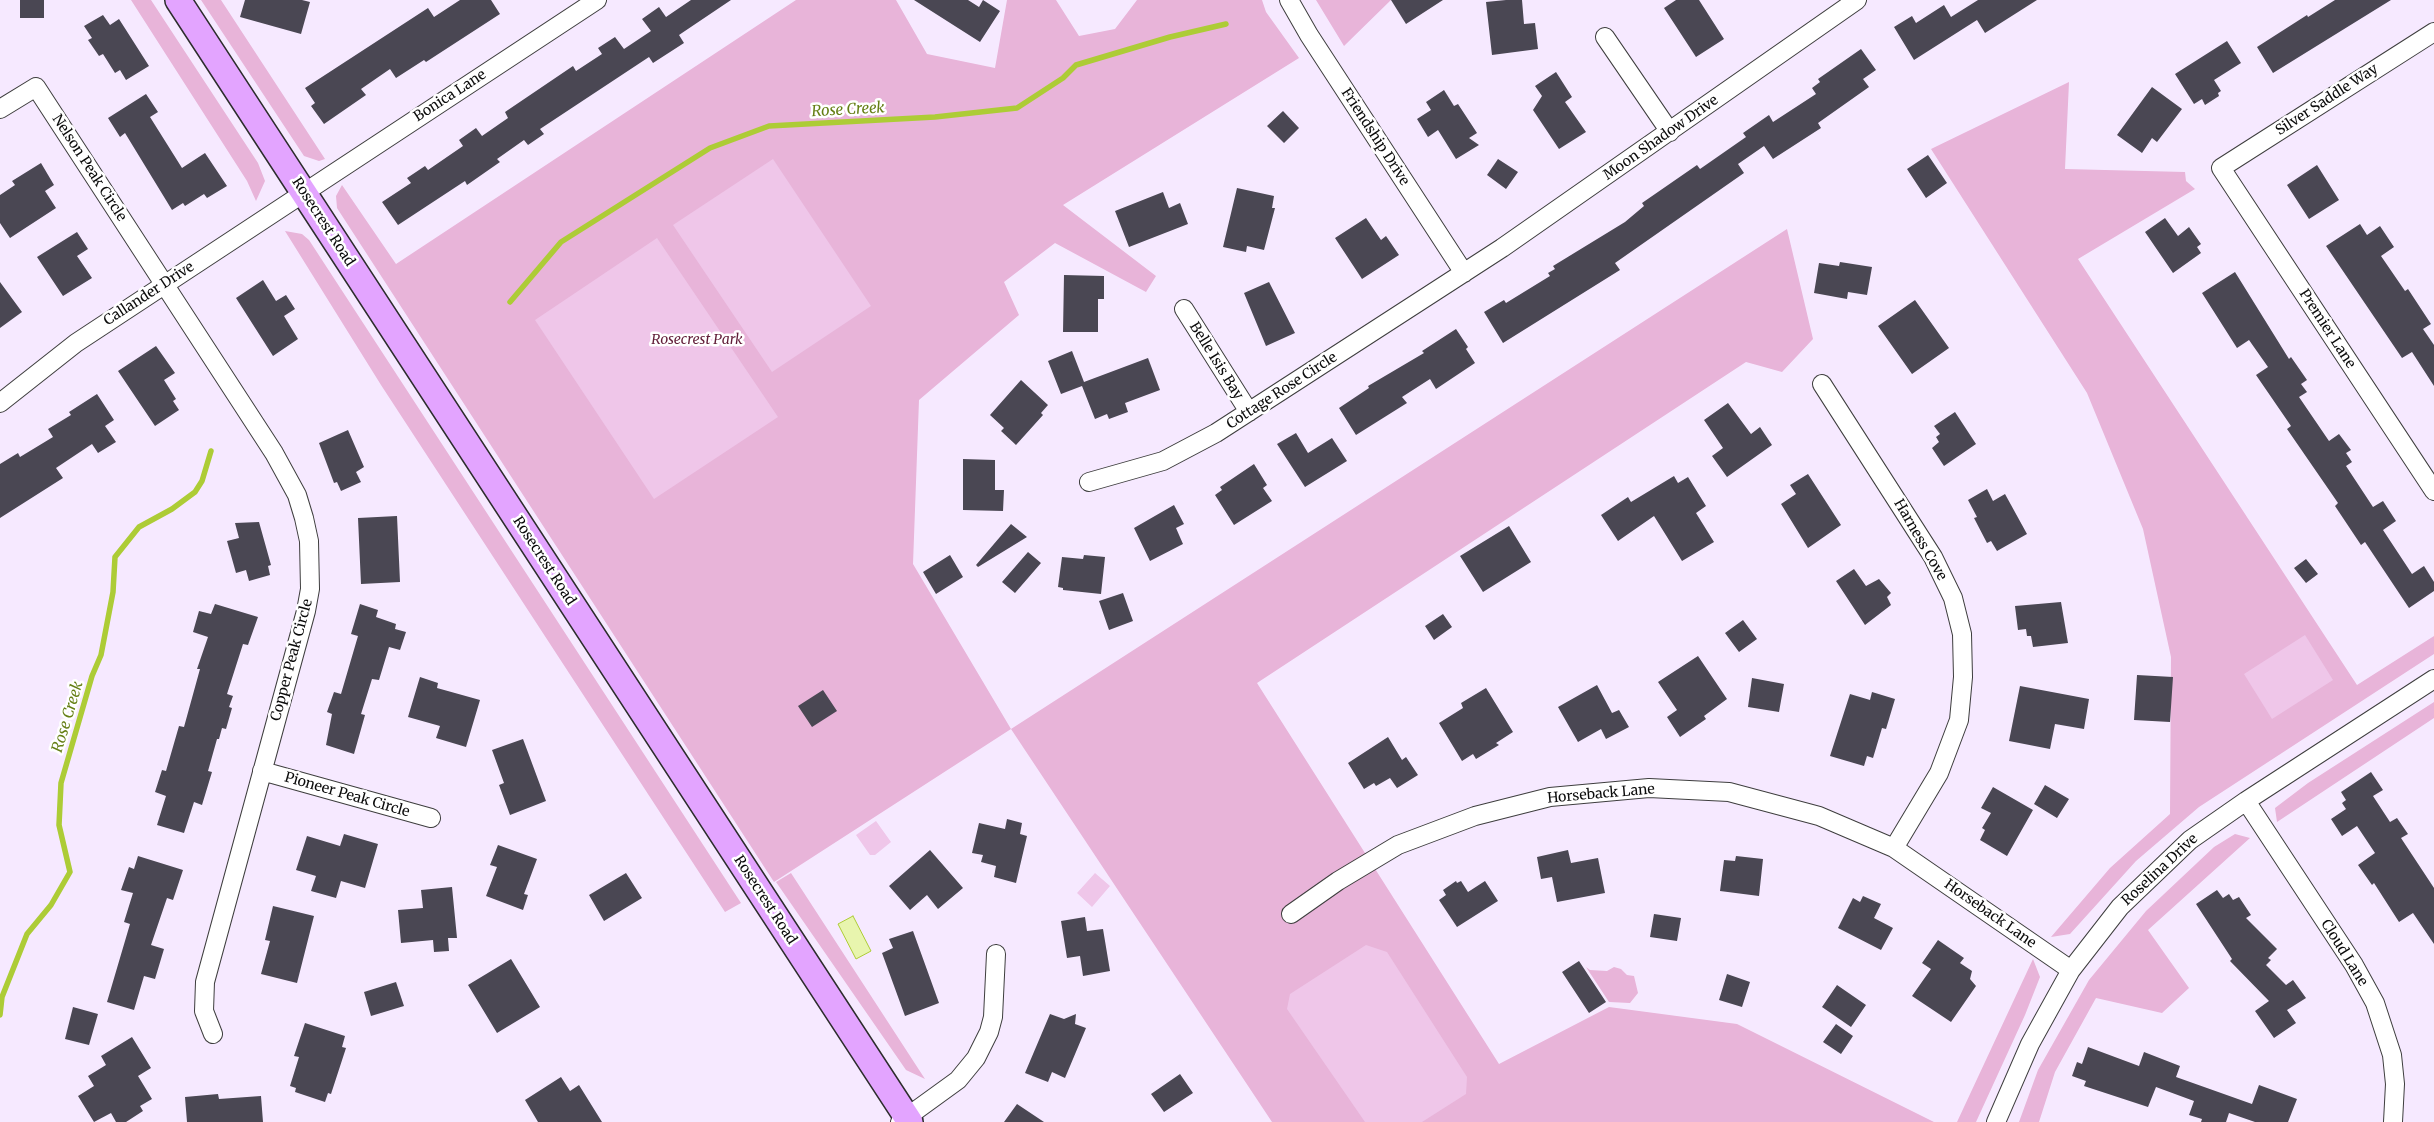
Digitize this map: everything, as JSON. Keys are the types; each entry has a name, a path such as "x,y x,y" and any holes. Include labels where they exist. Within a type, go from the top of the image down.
{"main road":[{"name":"Rosecrest Road","path":"178,0 906,1120"}],"street":[{"name":"Bonica Lane","path":"304,192 597,0"},
{"name":"Friendship Drive","path":"1289,0 1309,35 1464,274"},
{"name":"Moon Shadow Drive","path":"1464,274 1857,0"},
{"name":"Silver Saddle Way","path":"2221,168 2434,32"},
{"path":"1605,37 1670,132"},
{"name":"Nelson Peak Circle","path":"0,109 36,87 164,284"},
{"name":"Premier Lane","path":"2221,168 2434,490"},
{"name":"Callander Drive","path":"0,403 63,352 304,192"},
{"name":"Cottage Rose Circle","path":"1089,482 1146,467 1175,456 1249,412 1464,274"},
{"name":"Copper Peak Circle","path":"164,284 287,474 297,495 306,526 311,565 310,589 204,982 204,1011 213,1034"},
{"name":"Belle Isis Bay","path":"1184,309 1249,412"},
{"name":"Harness Cove","path":"1822,384 1933,557 1953,598 1962,634 1963,677 1959,720 1939,773 1894,848"},
{"name":"Roselina Drive","path":"2001,1121 2030,1044 2071,970 2120,908 2190,840 2246,801 2434,679"},
{"name":"Pioneer Peak Circle","path":"262,771 431,818"},
{"name":"Horseback Lane","path":"1291,914 1338,881 1398,845 1474,816 1550,798 1649,788 1729,792 1819,816 1894,848 2071,970"},
{"name":"Cloud Lane","path":"2246,801 2354,965 2375,1003 2392,1055 2396,1084 2394,1122"},
{"path":"906,1120 958,1080 983,1046 990,1032 996,1003 996,954"}],"green space":[{"path":"131,0 151,0 258,163 265,181 256,201 247,181"},
{"path":"201,0 221,0 325,159 319,161 304,156"},
{"name":"Rosecrest Park","path":"796,0 896,0 927,54 995,68 1007,0 1056,0 1079,36 1115,29 1137,0 1262,0 1266,12 1299,58 1063,205 1156,276 1146,292 1055,243 1004,282 1019,315 919,400 913,564 1011,729 774,882 337,208 336,196 342,185 396,264"},
{"path":"1316,0 1391,0 1344,46"},
{"path":"2069,82 2065,169 2185,172 2186,181 2195,189 2078,259 2357,685 2434,636 2434,654 2199,807 2136,861 2070,934 2051,937 2110,868 2170,814 2171,657 2143,529 2087,393 1931,149"},
{"path":"773,159 871,306 772,372 673,225"},
{"path":"1787,229 1813,339 1782,372 1746,362 1257,683 1499,1064 1609,1007 1737,1024 1934,1122 1272,1122 1011,729"},
{"path":"285,231 302,234 309,240 741,903 725,912 381,385"},
{"path":"657,238 778,417 654,499 535,320"},
{"path":"2305,635 2333,680 2272,719 2244,674"},
{"path":"2434,702 2434,718 2277,822 2275,808 2308,783"},
{"path":"876,821 891,842 875,855 870,855 856,835"},
{"path":"2235,834 2250,838 2148,930 2189,988 2162,1013 2096,998 2055,1072 2039,1122 2019,1122 2038,1070 2089,980 2146,911 2214,847"},
{"path":"791,873 925,1079 906,1070 776,882"},
{"path":"1095,873 1110,886 1092,907 1077,893"},
{"path":"1366,945 1387,952 1467,1077 1466,1094 1422,1122 1365,1122 1287,1009 1290,994"},
{"path":"2033,959 2040,977 2025,1015 1976,1122 1957,1122"},
{"path":"1586,967 1590,970 1607,971 1614,967 1621,969 1627,975 1634,976 1638,993 1630,1003 1609,1002"}],"shaded area":[{"path":"853,916 871,951 856,959 838,924"}],"building":[{"path":"20,0 44,0 44,18 20,18"},
{"path":"245,0 302,0 310,2 301,34 240,17"},
{"path":"460,0 491,0 500,14 426,62 424,60 396,78 390,69 361,89 366,95 324,124 311,106 315,103 305,88 428,8 434,17"},
{"path":"691,0 731,0 679,35 684,43 653,63 649,57 540,129 544,134 528,145 524,140 497,159 500,162 467,185 465,181 398,225 382,202 411,183 407,178 425,166 428,170 463,146 459,140 476,128 482,136 508,118 505,112 573,66 576,71 602,54 598,48 615,37 624,49 651,31 642,19 659,7 666,17"},
{"path":"914,0 968,0 979,7 983,0 1000,11 980,42"},
{"path":"1391,0 1443,0 1406,24"},
{"path":"1522,0 1524,24 1535,23 1538,49 1492,55 1486,2"},
{"path":"1676,0 1699,0 1724,39 1696,57 1664,8"},
{"path":"1978,0 2037,0 1985,33 1977,20 1914,60 1894,27 1912,16 1916,23 1944,5 1951,17"},
{"path":"2335,0 2391,0 2273,73 2257,47 2307,15 2308,17"},
{"path":"103,15 110,25 119,19 149,66 126,80 120,70 115,73 103,54 99,56 88,40 92,38 84,26"},
{"path":"2227,41 2241,63 2214,80 2221,91 2218,93 2219,96 2205,105 2202,99 2194,104 2175,74"},
{"path":"1861,49 1876,70 1863,79 1869,87 1818,123 1821,128 1773,159 1764,146 1738,164 1744,173 1615,263 1620,270 1503,343 1484,312 1504,300 1506,303 1550,276 1548,273 1555,269 1553,266 1625,222 1644,206 1642,203 1697,165 1700,169 1746,137 1743,133 1769,115 1773,122 1816,94 1812,88 1820,82 1818,79"},
{"path":"1556,72 1572,97 1565,102 1586,132 1559,149 1533,110 1542,96 1535,86"},
{"path":"2152,87 2182,109 2157,142 2152,138 2142,153 2117,135"},
{"path":"1444,90 1454,106 1458,104 1477,133 1469,138 1479,145 1456,159 1438,130 1428,137 1417,119 1431,110 1426,102"},
{"path":"146,94 158,112 150,117 182,168 205,153 227,186 207,198 204,194 185,206 183,203 172,210 125,133 120,137 108,118"},
{"path":"1283,111 1299,128 1284,143 1267,126"},
{"path":"1928,155 1947,183 1926,198 1907,169"},
{"path":"1498,159 1518,172 1506,189 1487,175"},
{"path":"41,163 54,185 45,191 56,208 10,238 0,223 0,195 15,185 12,181"},
{"path":"2317,165 2339,200 2309,219 2287,185"},
{"path":"1237,188 1274,196 1272,208 1275,208 1264,250 1247,246 1246,252 1223,247"},
{"path":"1163,192 1169,208 1180,203 1188,224 1129,247 1115,211"},
{"path":"1366,218 1381,240 1386,236 1399,255 1362,279 1335,238"},
{"path":"2165,218 2178,236 2189,227 2201,244 2197,247 2201,253 2173,273 2145,232"},
{"path":"2360,224 2367,235 2380,226 2394,247 2381,256 2405,291 2408,289 2431,324 2423,329 2434,345 2434,386 2412,352 2402,358 2326,246"},
{"path":"77,232 88,249 77,256 92,278 63,296 37,257"},
{"path":"1840,262 1872,267 1867,295 1848,292 1847,299 1814,293 1819,263 1839,266"},
{"path":"2235,272 2289,359 2291,357 2307,380 2301,384 2307,392 2299,397 2329,441 2339,434 2351,450 2346,453 2352,462 2346,466 2373,507 2383,501 2396,521 2383,530 2412,574 2424,566 2434,582 2434,591 2409,608 2365,542 2361,545 2335,506 2338,503 2287,429 2291,426 2256,375 2268,367 2249,340 2237,348 2202,293"},
{"path":"1064,275 1104,276 1104,299 1098,299 1098,332 1063,332"},
{"path":"263,280 276,301 286,295 295,309 284,316 298,339 273,356 236,298"},
{"path":"0,282 22,312 0,328"},
{"path":"1269,282 1295,333 1266,346 1244,293"},
{"path":"1915,300 1949,348 1912,374 1878,326"},
{"path":"1456,329 1468,347 1466,349 1475,363 1436,389 1430,379 1402,397 1407,403 1356,435 1339,408 1369,388 1368,386 1424,353 1422,351"},
{"path":"156,346 175,373 164,380 176,399 173,401 179,410 155,426 118,371"},
{"path":"1072,351 1084,382 1148,358 1160,390 1125,403 1128,412 1109,419 1107,414 1095,419 1082,386 1061,394 1048,361"},
{"path":"1021,380 1048,405 1041,413 1043,415 1016,445 1001,431 1004,428 990,415"},
{"path":"97,394 114,420 105,426 116,442 98,453 92,444 56,468 63,478 0,518 0,464 18,453 20,457 53,437 48,429 71,415 69,412"},
{"path":"1728,403 1751,434 1760,427 1772,445 1727,477 1712,456 1723,448 1704,420"},
{"path":"1955,412 1976,444 1944,466 1932,448 1939,442 1936,437 1940,434 1934,426"},
{"path":"348,430 364,467 356,472 361,482 341,491 337,482 334,483 319,443"},
{"path":"1296,433 1308,453 1332,438 1347,461 1305,487 1277,444"},
{"path":"963,459 995,460 995,490 1004,490 1003,511 963,510"},
{"path":"1254,464 1267,485 1263,488 1272,501 1234,525 1215,495 1222,490 1220,487"},
{"path":"1808,474 1841,525 1808,548 1781,504 1796,494 1790,485"},
{"path":"1674,476 1678,483 1688,477 1706,506 1696,513 1714,542 1682,561 1654,516 1618,541 1601,515 1628,497 1631,502"},
{"path":"1987,489 1993,501 2005,494 2027,534 1997,551 1991,541 1987,543 1974,518 1977,517 1968,500"},
{"path":"1174,505 1184,524 1176,528 1183,544 1150,561 1134,528"},
{"path":"397,516 400,582 361,584 358,518"},
{"path":"259,522 271,565 268,566 270,575 249,581 246,570 236,573 227,541 239,538 235,523"},
{"path":"1011,524 1027,537 978,567 976,565"},
{"path":"1509,526 1531,562 1483,592 1460,556"},
{"path":"1028,552 1041,563 1015,593 1002,582"},
{"path":"950,555 963,577 936,594 923,572"},
{"path":"1084,555 1105,557 1101,594 1063,590 1063,588 1058,587 1062,557 1083,559"},
{"path":"2306,559 2318,574 2306,583 2294,568"},
{"path":"1854,569 1866,586 1879,579 1891,593 1887,597 1891,605 1865,625 1836,581"},
{"path":"1123,593 1133,621 1109,630 1099,601"},
{"path":"2061,602 2068,643 2033,647 2031,636 2027,636 2026,629 2018,630 2015,606"},
{"path":"215,604 258,617 248,645 243,644 227,694 233,696 229,707 232,708 226,729 222,728 219,739 217,739 208,771 212,772 202,805 194,802 184,833 157,825 166,796 155,792 162,770 166,771 179,726 184,727 200,669 197,669 208,637 193,632 199,611 211,614"},
{"path":"360,604 378,610 376,617 396,624 395,629 406,632 400,650 389,647 379,680 372,679 361,714 365,715 354,754 326,745 332,714 327,712 334,692 341,694 358,636 351,634"},
{"path":"1443,614 1452,627 1434,640 1425,626"},
{"path":"1743,620 1757,639 1739,652 1725,633"},
{"path":"1698,656 1727,699 1704,716 1706,719 1680,737 1667,717 1677,710 1658,682"},
{"path":"2137,675 2173,677 2170,722 2134,720"},
{"path":"420,677 438,683 437,688 480,700 466,747 436,738 440,726 408,717"},
{"path":"1752,678 1784,684 1779,712 1748,707"},
{"path":"1597,685 1612,713 1619,710 1629,727 1606,739 1601,729 1578,742 1558,707"},
{"path":"2020,686 2089,699 2084,729 2055,724 2050,749 2009,741"},
{"path":"1486,688 1513,732 1496,743 1499,745 1476,759 1473,754 1462,761 1439,723 1463,708 1461,703"},
{"path":"823,690 837,711 812,727 798,706"},
{"path":"1872,692 1895,699 1886,729 1882,728 1873,758 1867,756 1864,766 1830,756 1850,694 1870,700"},
{"path":"1388,737 1402,760 1406,757 1418,775 1397,788 1390,778 1376,786 1374,783 1364,789 1348,763"},
{"path":"523,739 546,801 510,815 499,785 504,783 492,750"},
{"path":"2371,772 2383,790 2373,796 2390,822 2397,818 2408,834 2401,838 2434,888 2434,944 2413,913 2399,922 2374,883 2372,885 2358,865 2375,853 2357,826 2342,836 2331,819 2346,809 2342,803 2346,800 2341,792"},
{"path":"2045,785 2069,799 2057,818 2034,804"},
{"path":"1993,787 2033,810 2007,856 1980,840 1985,830 1982,828 1991,813 1981,808"},
{"path":"1007,819 1022,823 1020,834 1027,836 1016,883 994,877 996,866 981,862 983,855 972,853 979,823 1005,829"},
{"path":"344,834 378,844 365,888 341,881 336,898 311,891 316,876 296,870 307,836 340,846"},
{"path":"498,845 537,859 524,894 528,895 523,910 486,896 497,867 490,865"},
{"path":"930,850 963,888 938,909 927,895 910,910 889,886"},
{"path":"1568,850 1571,863 1598,858 1605,893 1557,902 1552,877 1541,879 1537,857"},
{"path":"138,856 183,870 173,900 167,898 151,945 164,949 155,979 144,976 134,1010 107,1002 130,924 124,922 133,893 121,890 129,867 134,869"},
{"path":"1736,856 1763,859 1759,896 1720,891 1724,860 1735,861"},
{"path":"626,873 642,898 604,921 589,895"},
{"path":"1456,881 1457,883 1461,881 1468,892 1485,881 1498,901 1457,927 1439,900 1446,895 1443,890"},
{"path":"452,887 457,938 448,938 449,951 434,952 433,940 401,943 398,910 423,908 421,890"},
{"path":"2217,890 2223,898 2229,894 2233,900 2239,897 2251,915 2246,918 2277,949 2268,958 2271,960 2266,965 2286,985 2293,980 2306,998 2287,1010 2296,1023 2274,1038 2255,1011 2269,1001 2230,961 2232,959 2196,904"},
{"path":"1863,896 1881,904 1874,918 1893,928 1881,950 1838,928 1853,898 1860,902"},
{"path":"273,906 314,916 297,983 261,974 270,941 265,940"},
{"path":"1654,914 1681,918 1677,941 1650,937"},
{"path":"1085,917 1087,931 1103,929 1110,971 1083,976 1080,956 1067,958 1061,921"},
{"path":"913,931 939,1003 905,1016 882,953 893,948 889,939"},
{"path":"1938,940 1964,958 1960,963 1972,971 1970,979 1976,986 1951,1022 1912,996 1931,969 1922,963"},
{"path":"511,959 540,1007 497,1033 468,985"},
{"path":"1579,961 1606,1002 1589,1013 1562,972"},
{"path":"1727,974 1750,982 1742,1007 1719,1000"},
{"path":"396,982 404,1006 371,1016 364,992"},
{"path":"1837,985 1866,1005 1851,1027 1822,1007"},
{"path":"73,1007 98,1014 89,1045 65,1039"},
{"path":"1050,1014 1064,1019 1076,1014 1075,1024 1086,1028 1065,1078 1052,1072 1048,1082 1025,1073"},
{"path":"305,1023 345,1036 342,1047 346,1048 331,1094 328,1093 325,1102 295,1092 296,1088 290,1086 299,1057 294,1056"},
{"path":"1836,1024 1853,1036 1841,1054 1823,1042"},
{"path":"132,1037 151,1068 138,1076 152,1099 140,1106 143,1111 126,1122 116,1122 111,1113 94,1122 78,1096 94,1086 88,1076 106,1065 101,1056"},
{"path":"2088,1047 2139,1066 2144,1052 2180,1066 2176,1077 2252,1104 2259,1085 2297,1099 2288,1122 2255,1122 2229,1113 2226,1122 2201,1122 2202,1119 2189,1115 2194,1101 2156,1087 2148,1107 2084,1086 2086,1081 2072,1076 2077,1062 2082,1064"},
{"path":"1180,1074 1193,1093 1164,1112 1151,1094"},
{"path":"561,1077 570,1091 579,1085 602,1122 538,1122 525,1100"},
{"path":"218,1094 219,1099 261,1096 263,1122 187,1122 185,1097"},
{"path":"1017,1104 1044,1122 1004,1122"}],"waterway":[{"name":"Rose Creek","path":"510,302 561,242 710,148 769,126 935,117 1017,108 1063,78 1076,65 1170,37 1226,24"},
{"name":"Rose Creek","path":"0,1015 2,997 27,934 51,905 70,872 59,825 61,783 92,676 101,655 113,592 115,557 139,527 172,509 195,492 202,481 211,451"}]}
